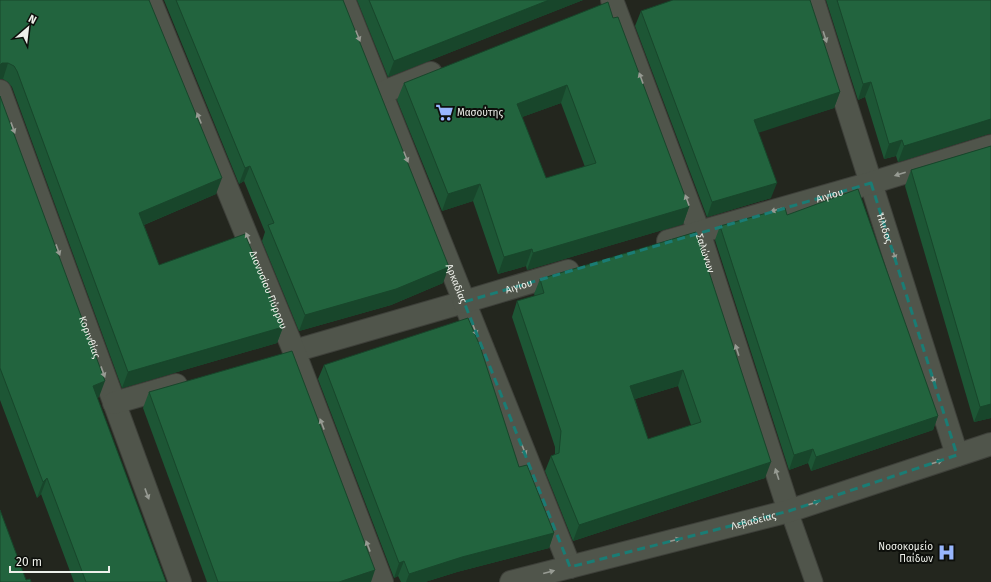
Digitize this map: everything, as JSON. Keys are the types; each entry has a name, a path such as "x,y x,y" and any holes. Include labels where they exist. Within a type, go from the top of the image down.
{"street":[{"name":"Διονυσίου Πύρρου","path":"150,0 294,351 382,582"},
{"name":"Αρκαδίας","path":"344,0 570,566"},
{"path":"591,10 614,0"},
{"name":"Σαλώνων","path":"614,0 698,232 789,511"},
{"name":"Ήλιδος","path":"813,0 957,455"},
{"path":"381,92 446,67"},
{"name":"Κορινθίας","path":"0,91 180,582"},
{"name":"Αιγίου","path":"646,248 871,183 991,146"},
{"name":"Αιγίου","path":"272,358 585,266"},
{"path":"114,403 197,379"},
{"name":"Λεβαδείας","path":"511,582 789,511 991,444"}],"lane":[{"path":"789,511 814,582"}],"highlighted area":[{"path":"871,183 957,455 789,511 570,567 464,302"}],"building":[{"path":"0,0 149,0 222,178 139,213 159,265 245,234 283,327 128,372 17,71 14,66 8,63 2,63 0,65"},
{"path":"176,0 343,0 449,267 396,289 305,315 268,225 274,223 250,166 245,168"},
{"path":"369,0 549,0 394,61"},
{"path":"673,0 810,0 840,92 754,120 777,183 712,202 641,11"},
{"path":"837,0 991,0 991,119 904,146 902,140 889,144 871,82 863,84"},
{"path":"608,2 613,18 618,17 689,207 533,253 532,249 504,257 480,184 448,194 404,83","holes":["567,85 596,163 546,178 517,104"]},
{"path":"0,96 105,381 93,386 166,582 86,582 47,478 43,482 0,368"},
{"path":"991,146 991,404 980,407 911,170"},
{"path":"858,189 938,416 816,457 813,449 794,455 720,226 785,208 787,215"},
{"path":"696,232 771,462 579,525 551,456 559,453 561,431 517,301 544,293 540,279","holes":["683,370 701,422 648,439 630,386"]},
{"path":"468,318 480,346 519,467 527,465 554,533 462,557 409,574 404,561 399,563 324,365"},
{"path":"292,351 375,570 339,582 218,582 149,392"},
{"path":"0,510 26,580 30,579 31,582 0,582"}],"place":[{"name":"Μασούτης","path":"444,112"},
{"name":"Νοσοκομείο Παίδων","path":"946,552"}]}
